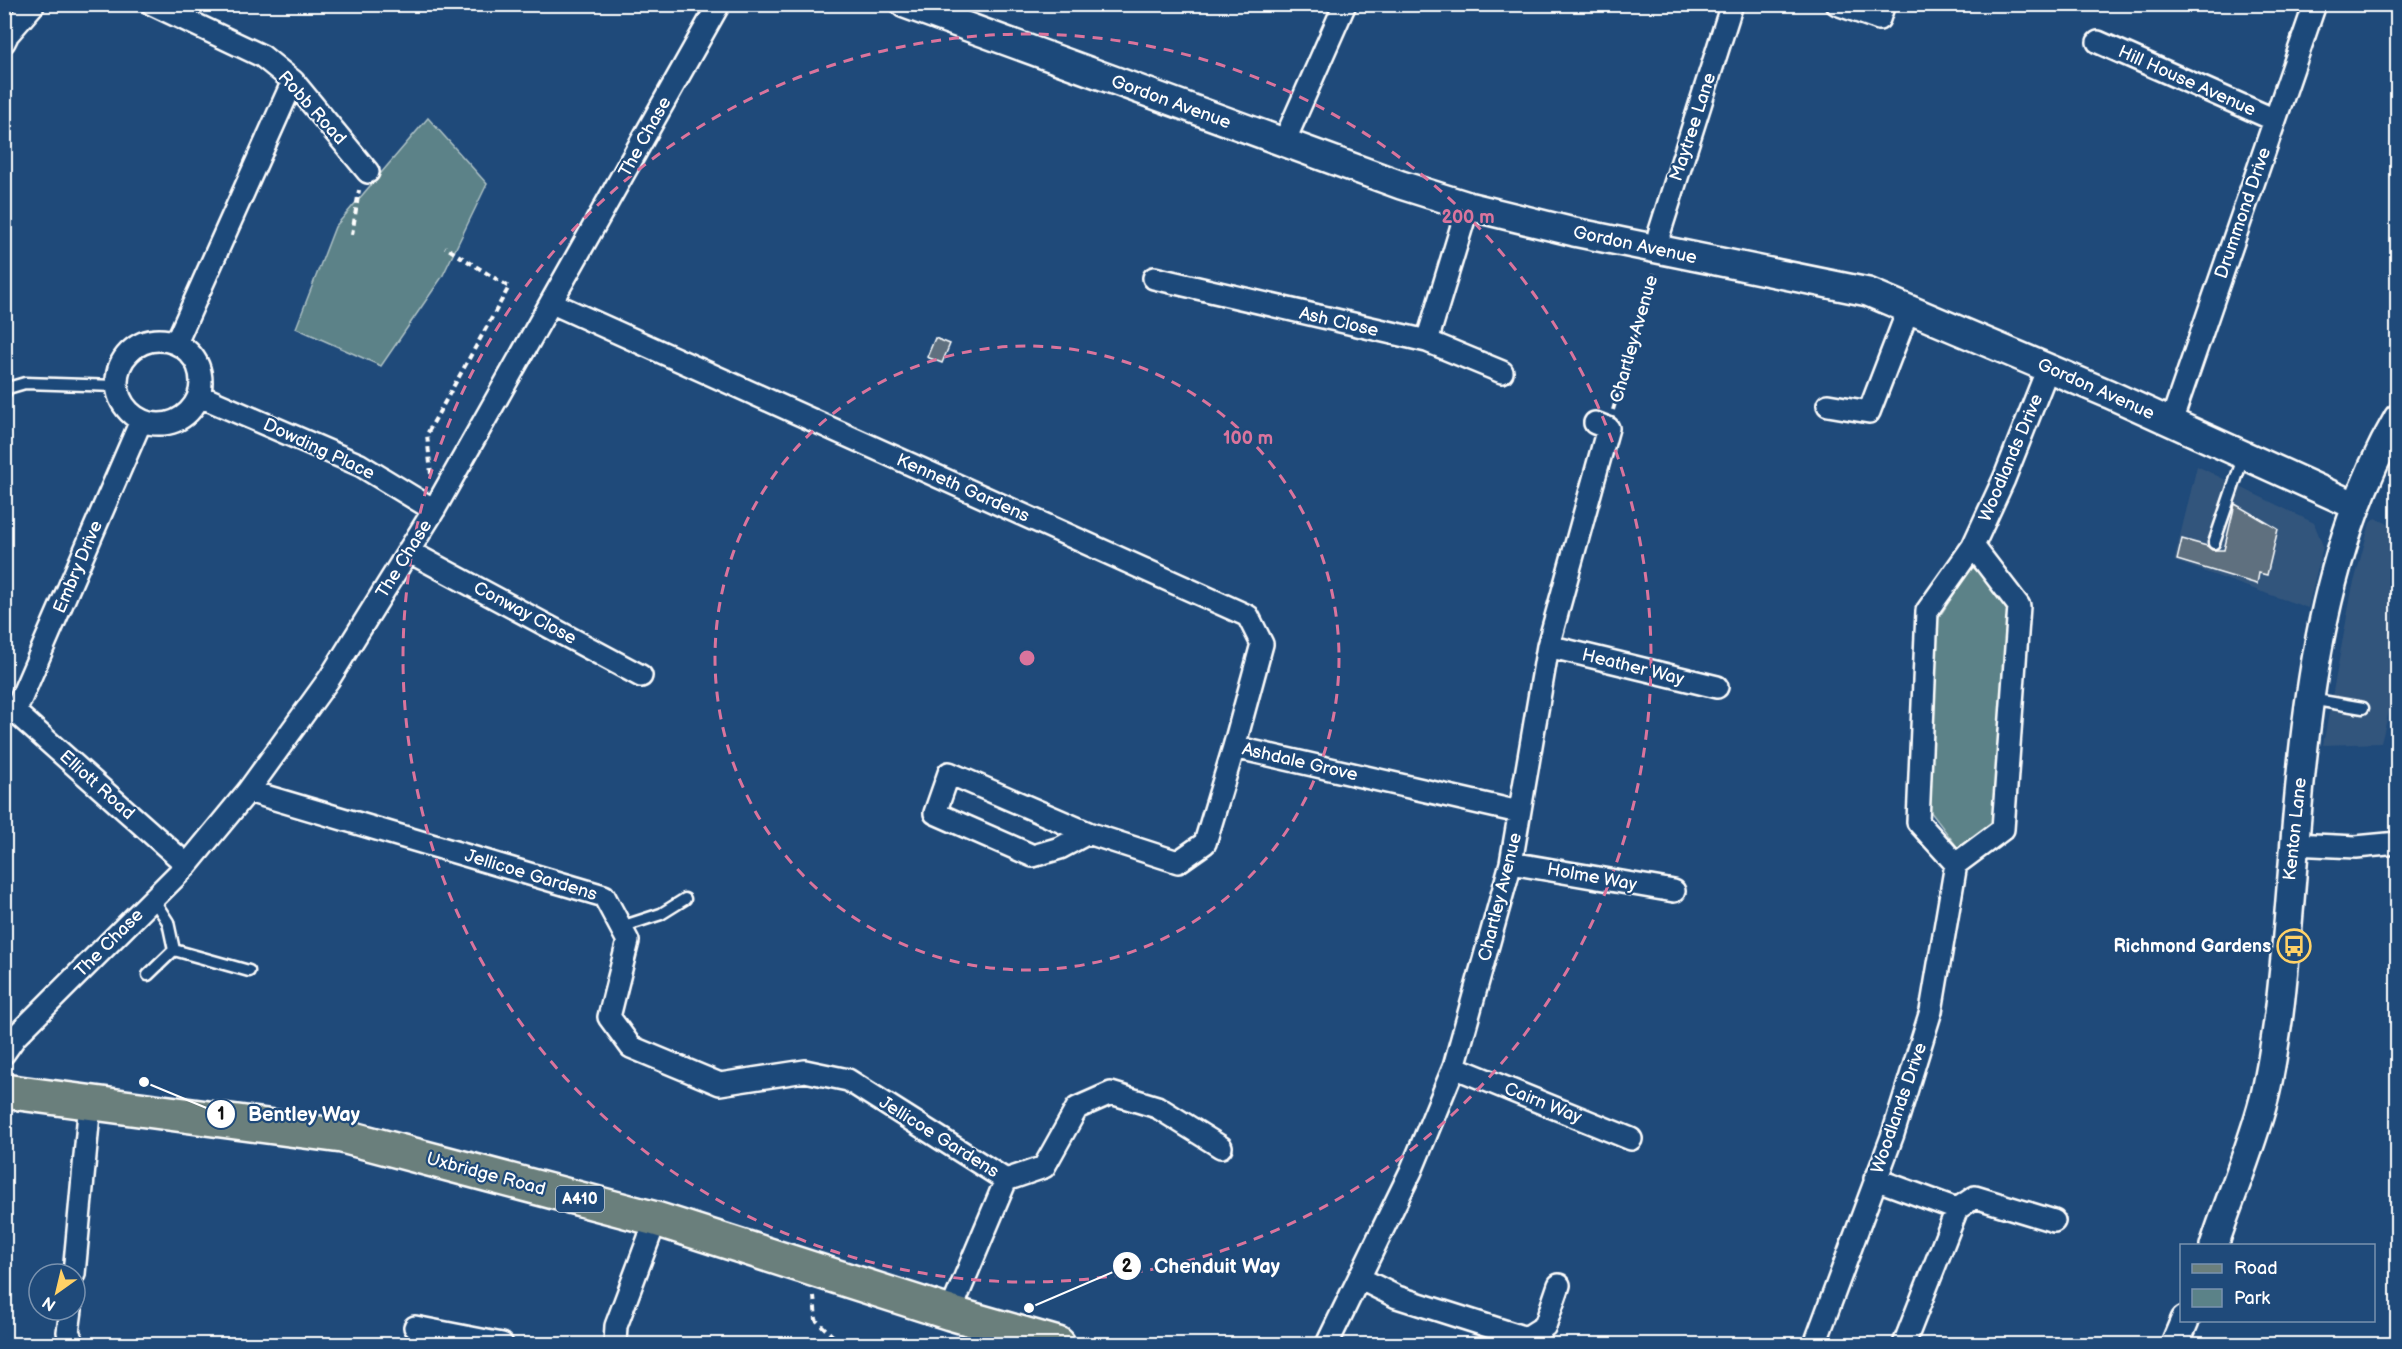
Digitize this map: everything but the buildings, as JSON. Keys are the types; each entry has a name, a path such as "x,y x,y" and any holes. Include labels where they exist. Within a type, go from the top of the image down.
{"main road":[{"name":"Uxbridge Road","path":"4,1091 342,1136 656,1219 1053,1344"}],"street":[{"path":"6,36 34,4"},
{"name":"Robb Road","path":"152,4 262,56 293,81 365,169"},
{"name":"The Chase","path":"4,1053 16,1036 187,865 248,791 329,680 434,510 719,4"},
{"name":"Gordon Avenue","path":"905,4 1401,185 1468,206 1660,251 1868,292 2171,422 2354,506"},
{"path":"1284,142 1345,4"},
{"name":"Maytree Lane","path":"1660,251 1659,234 1732,4"},
{"path":"1837,4 1879,19 1884,4"},
{"name":"Drummond Drive","path":"2171,422 2315,4"},
{"name":"Hill House Avenue","path":"2098,42 2275,120"},
{"path":"176,343 293,81"},
{"path":"1427,341 1468,206"},
{"name":"Ash Close","path":"1154,278 1427,341 1502,372"},
{"name":"Kenneth Gardens","path":"552,303 1248,616 1262,644 1234,747"},
{"path":"1828,405 1869,412 1909,308"},
{"path":"151,340 176,343 188,351 197,363 201,377 200,396 190,412 178,420 164,424 141,421 129,412 120,400 116,386 118,368 126,355 137,345 151,340"},
{"name":"Woodlands Drive","path":"1815,1344 1893,1134 1931,1011 1956,864 1918,822 1927,611 1973,546 2004,480 2048,368"},
{"name":"Dowding Place","path":"200,396 360,465 434,510"},
{"name":"Kenton Lane","path":"2214,1244 2264,1099 2279,1015 2293,844 2310,699 2328,607 2354,506 2370,467 2397,418"},
{"name":"Embry Drive","path":"10,710 141,421"},
{"name":"Chartley Avenue","path":"1327,1344 1412,1171 1454,1067 1511,863 1548,646 1601,426"},
{"path":"1956,864 2003,829 2019,606 1973,546"},
{"name":"Conway Close","path":"408,551 641,676"},
{"name":"Heather Way","path":"1548,646 1717,687"},
{"name":"Elliott Road","path":"10,710 187,865"},
{"name":"Ashdale Grove","path":"1088,833 1060,848 1033,856 934,813 949,773 1088,833 1178,862 1205,843 1234,747 1519,812"},
{"name":"Jellicoe Gardens","path":"248,791 604,896 628,940 609,1017 631,1047 720,1084 805,1071 848,1080 1006,1180"},
{"path":"2293,844 2356,846 2397,843"},
{"name":"Holme Way","path":"1511,863 1674,891"},
{"name":"Cairn Way","path":"1454,1067 1631,1139"},
{"name":"Jellicoe Gardens","path":"950,1313 1006,1180 1044,1167 1077,1108 1111,1093 1157,1107 1221,1147"},
{"path":"75,1262 90,1102"},
{"path":"1875,1179 1957,1209"},
{"path":"1904,1344 1957,1209 1975,1197 2054,1221"},
{"path":"615,1344 616,1326 656,1219"},
{"path":"1359,1278 1397,1297 1526,1338 1545,1326 1559,1285"},
{"path":"69,1322 68,1332 74,1344"},
{"path":"2175,1344 2184,1322"},
{"path":"415,1327 502,1344"}],"lane":[{"path":"4,394 8,388 25,383 116,386"},
{"path":"2214,543 2244,455"},
{"path":"2310,699 2363,708"},
{"path":"153,899 168,922 174,950"},
{"path":"621,927 661,914 685,899"},
{"path":"174,950 249,971"},
{"path":"148,975 174,950"}],"path":[{"path":"352,235 365,169"},
{"path":"434,510 427,434 509,287 445,247"},
{"name":"Chartley Avenue","path":"1601,426 1660,251"},
{"path":"823,1272 814,1296 816,1320 841,1344"},
{"path":"869,1344 875,1341 883,1344"}],"shaded area":[{"path":"2197,466 2314,523 2323,546 2308,608 2174,561"},
{"path":"2375,518 2397,528 2397,679 2381,743 2323,745 2352,590 2370,523"}],"green space":[{"path":"428,118 487,184 442,277 381,366 296,328 335,227"},
{"path":"1972,566 2013,609 1994,824 1958,848 1924,803 1936,622"}],"place":[{"name":"Richmond Gardens","path":"2294,946"},
{"name":"Bentley Way","path":"144,1082"},
{"name":"Chenduit Way","path":"1029,1308"}]}
